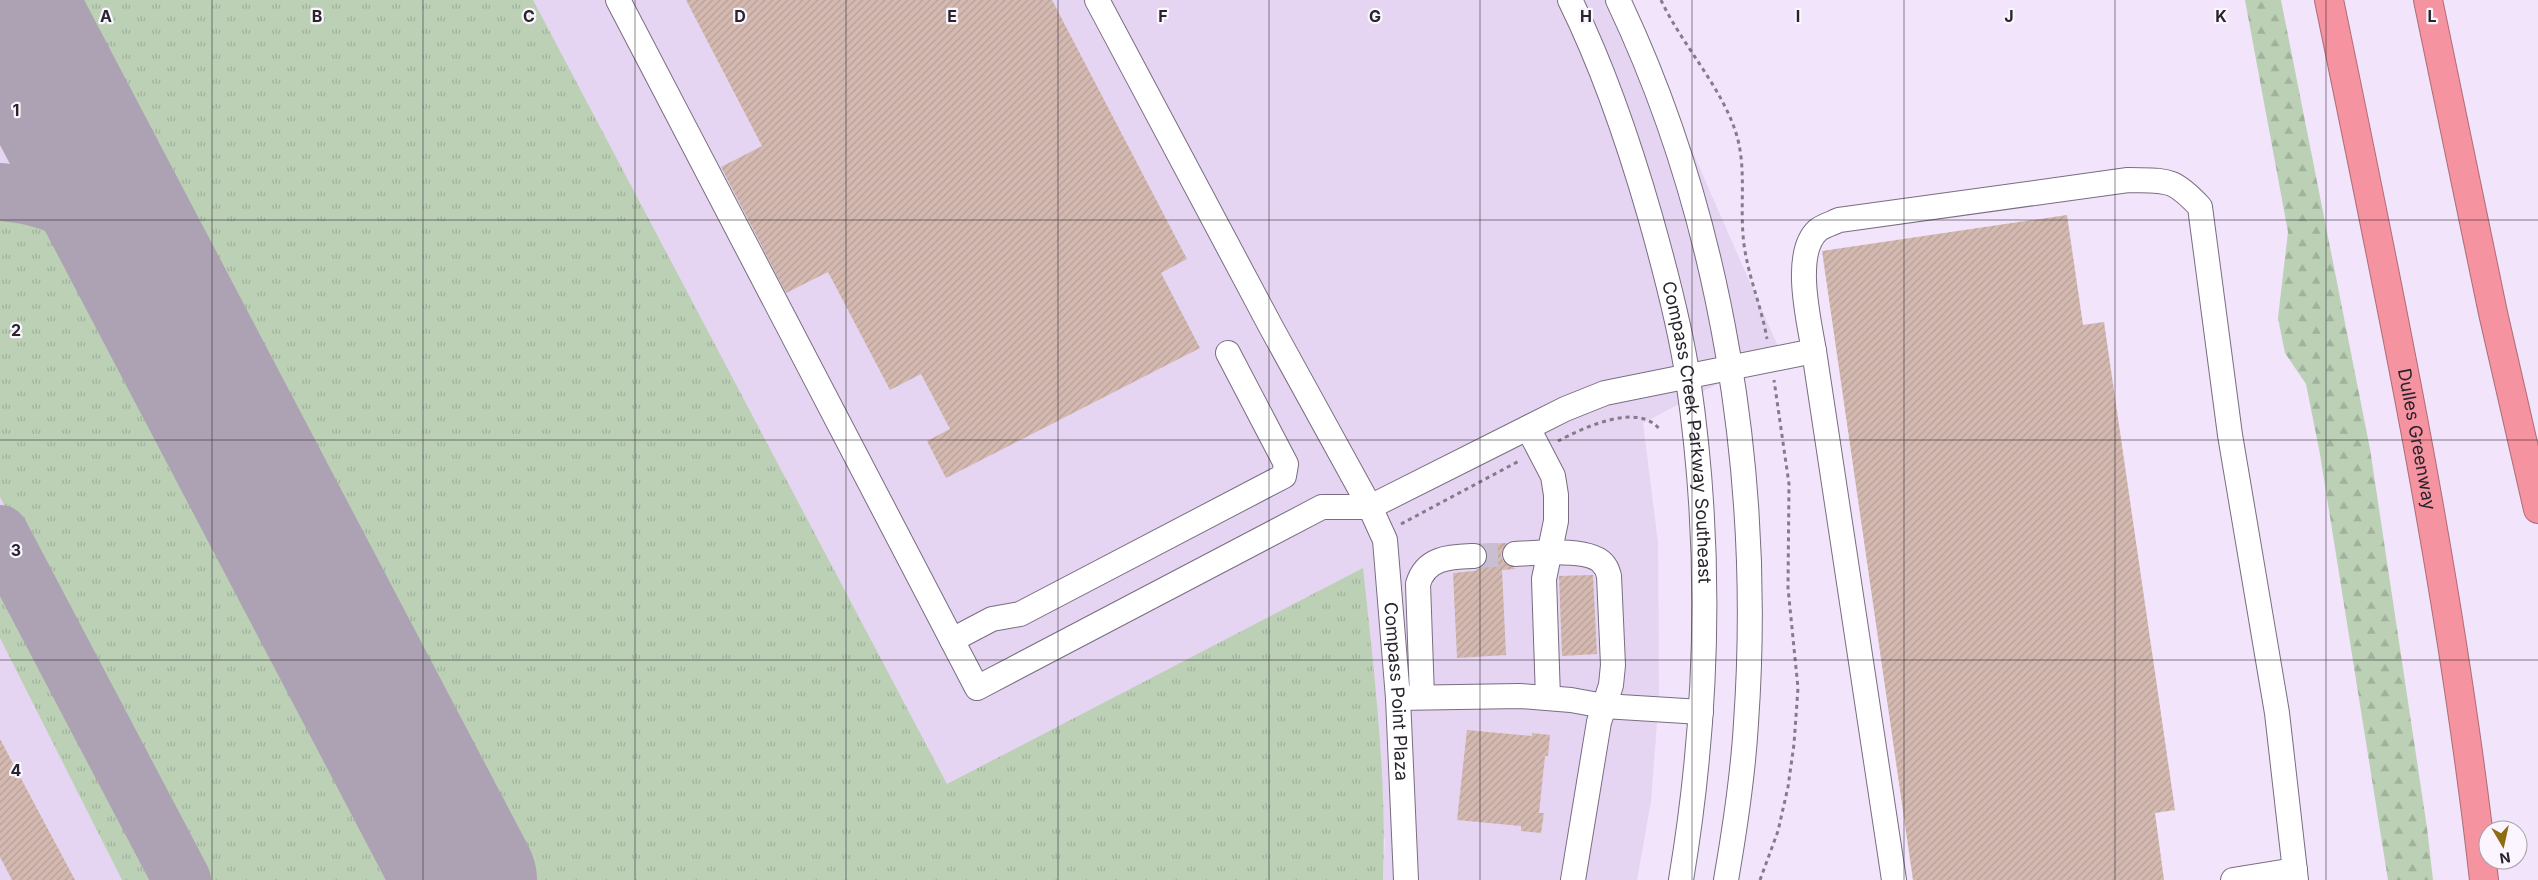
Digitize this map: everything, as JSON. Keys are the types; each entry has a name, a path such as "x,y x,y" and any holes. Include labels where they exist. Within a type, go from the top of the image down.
{"highway":[{"name":"Dulles Greenway","path":"2329,0 2403,360 2454,659 2484,880"},
{"path":"2428,0 2493,314 2538,509"}],"street":[{"path":"618,0 978,688 1322,507 1370,507 1565,409 1605,393 1688,378 1814,351"},
{"name":"Compass Point Plaza","path":"1097,0 1382,531 1385,540 1398,698 1406,880"},
{"name":"Compass Creek Parkway Southeast","path":"1570,0 1604,78 1632,158 1660,254 1688,378 1699,473 1706,586 1699,752 1681,880"},
{"path":"1618,0 1642,54 1680,162 1698,221 1731,368 1748,526 1750,645 1746,724 1736,817 1726,880"},
{"path":"1894,880 1804,289 1808,245 1818,230 1839,220 2128,180 2168,181 2184,190 2200,207 2230,435 2278,713 2295,875 2232,880"},
{"path":"952,640 992,618 1020,614 1284,476 1286,464 1228,353"},
{"path":"1528,428 1553,476 1556,495 1556,521 1544,579 1548,698"},
{"path":"1515,554 1550,552 1589,556 1604,564 1609,576 1613,665 1612,685 1599,722 1573,880"},
{"path":"1422,697 1418,584 1426,568 1435,562 1447,558 1474,556"},
{"path":"1398,698 1548,698 1604,706 1702,712"}],"path":[{"path":"1382,531 1402,523 1583,428 1602,422 1644,417 1655,422 1660,430"}],"shaded area":[{"path":"0,0 1626,0 1780,351 1643,423 1658,543 1659,696 1651,801 1637,880 1383,880 1385,839 997,880 0,880"}],"green space":[{"path":"58,0 533,0 947,784 1363,568 1381,763 1384,841 1383,880 521,880"},
{"path":"2245,0 2281,0 2370,449 2427,828 2433,880 2388,880 2320,454 2306,384 2285,353 2278,318 2288,232"},
{"path":"0,214 31,219 80,241 415,880 201,880 0,497"},
{"path":"0,575 161,880 122,880 0,638"}],"building":[{"path":"686,0 1052,0 1187,259 1161,273 1200,348 946,478 927,441 950,429 921,374 890,390 828,272 786,293 721,167 762,146"},
{"path":"2067,215 2083,325 2104,322 2175,810 2155,813 2164,880 1913,880 1822,251"},
{"path":"1507,543 1501,554 1503,561 1516,569 1502,570 1506,655 1457,658 1453,573 1475,571 1482,567 1488,556 1481,544"},
{"path":"1593,575 1597,654 1562,656 1559,576"},
{"path":"1467,730 1532,736 1532,733 1550,735 1548,756 1545,756 1539,813 1544,813 1541,833 1521,831 1521,826 1457,820"},
{"path":"0,739 75,880 12,880 0,857"}],"taxiway":[{"path":"0,7 7,44 5,81 0,106"},
{"path":"0,192 27,195 51,202 72,211 92,223 127,254 159,294"},
{"path":"0,534 182,880"}],"runway":[{"path":"4,0 466,880"}],"tunnel":[{"path":"1474,556 1515,554"}]}
